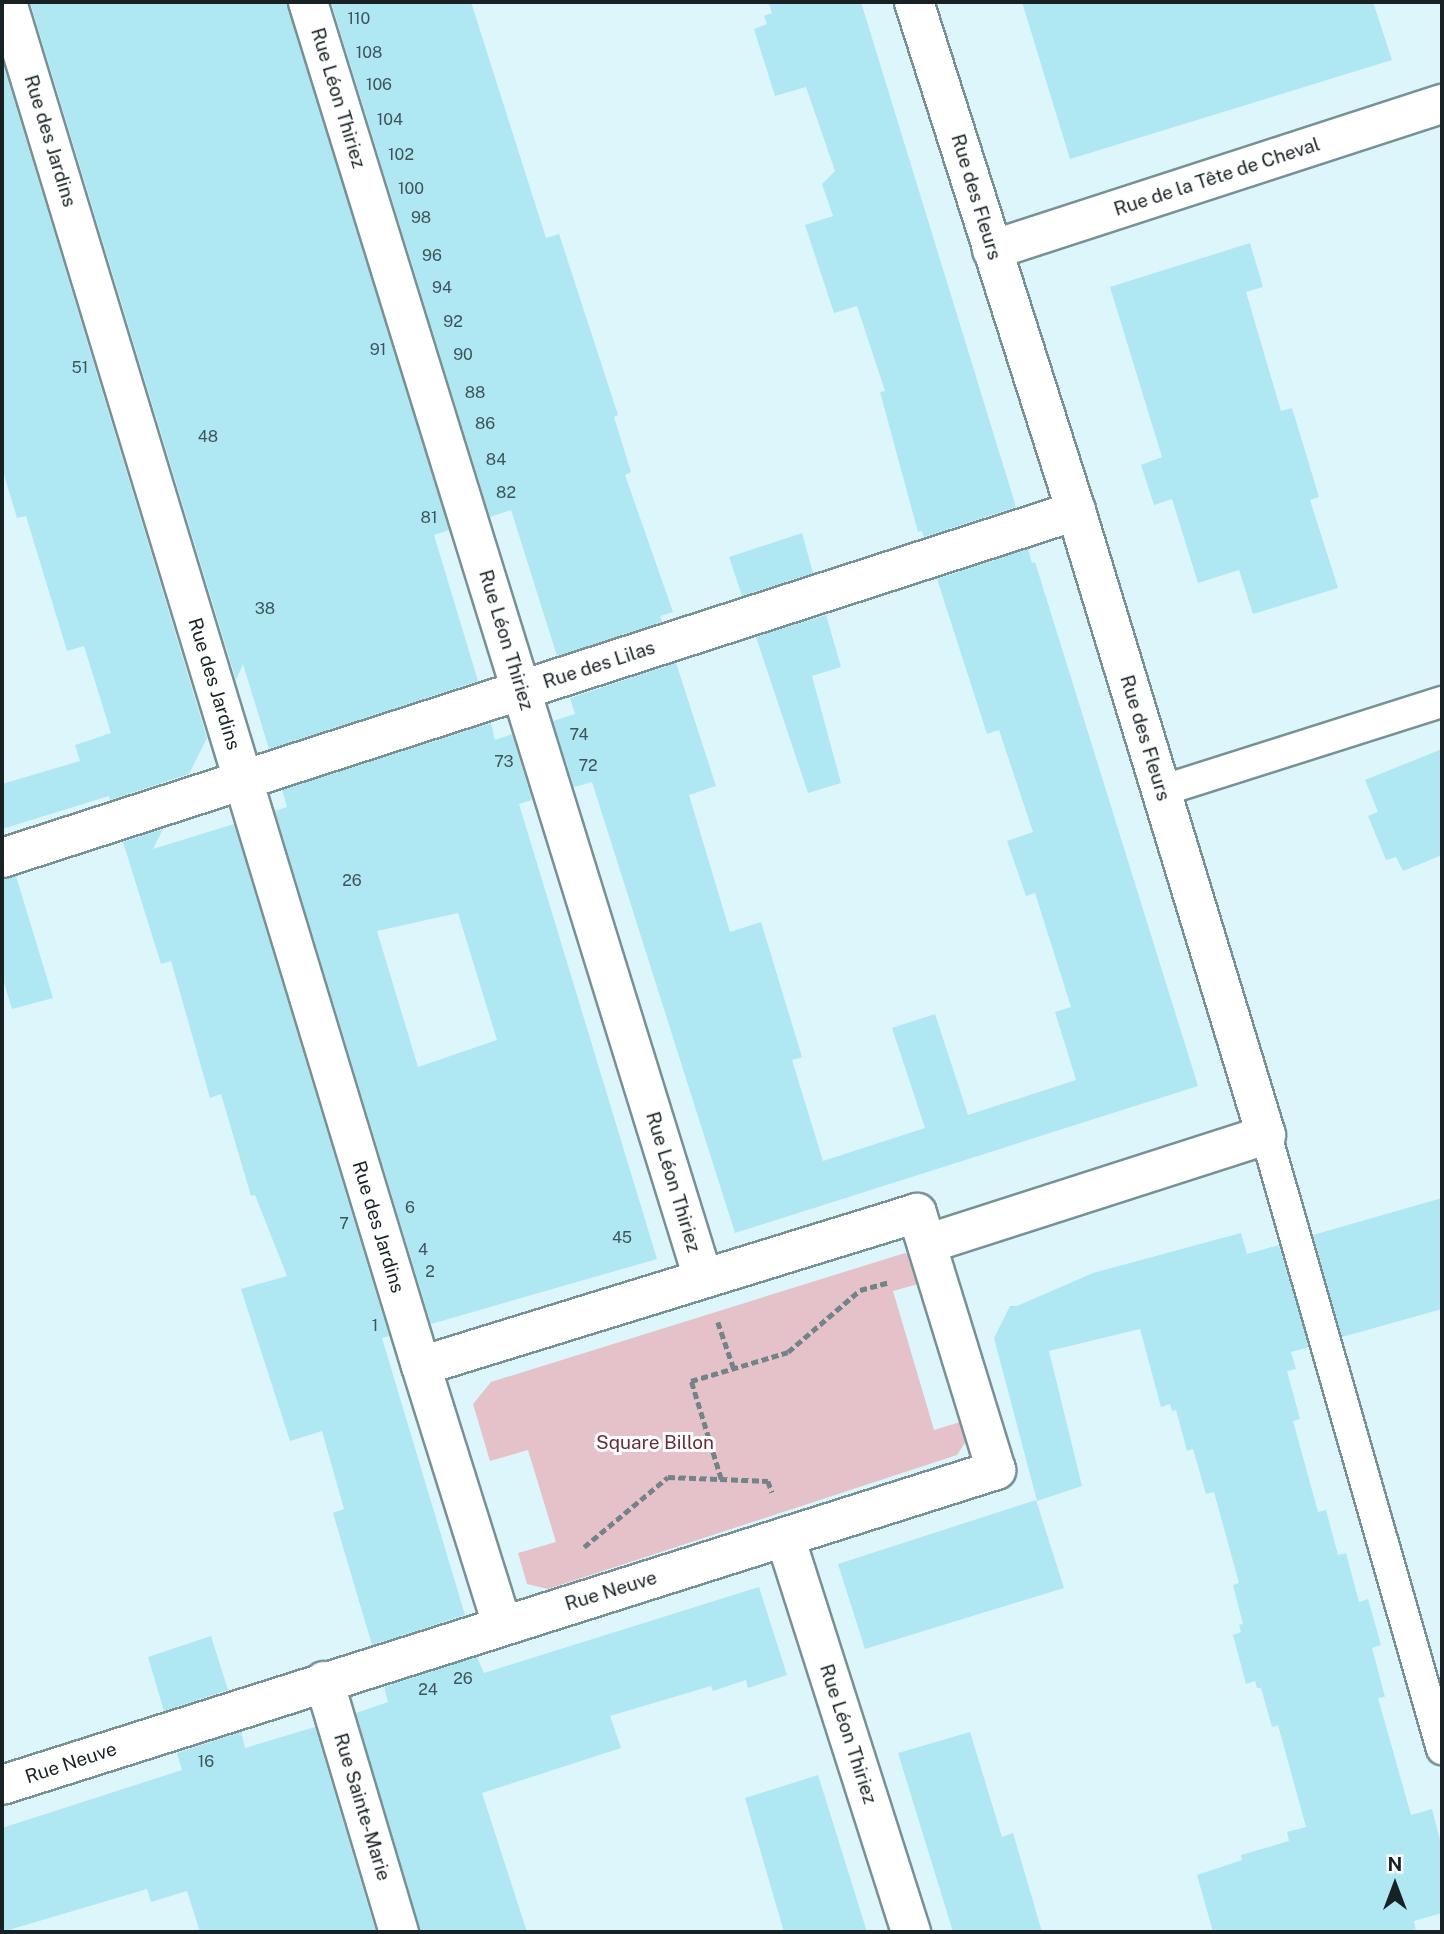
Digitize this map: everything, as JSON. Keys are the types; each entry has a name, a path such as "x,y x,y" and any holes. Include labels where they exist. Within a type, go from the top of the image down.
{"street":[{"name":"Rue des Jardins","path":"7,2 421,1366"},
{"name":"Rue Léon Thiriez","path":"308,2 703,1278"},
{"name":"Rue des Fleurs","path":"914,2 1076,511 1266,1135"},
{"name":"Rue de la Tête de Cheval","path":"992,250 1442,104"},
{"name":"Rue des Lilas","path":"2,858 1076,511"},
{"path":"502,1625 421,1366 917,1213 931,1257 1266,1135"},
{"name":"Rue Neuve","path":"2,1785 996,1470 931,1257"},
{"name":"Rue Léon Thiriez","path":"785,1537 911,1932"},
{"name":"Rue Sainte-Marie","path":"324,1681 399,1932"}],"lane":[{"path":"1161,791 1442,702"},
{"path":"1266,1135 1442,1749"}],"path":[{"path":"720,1479 691,1381 788,1352 860,1290 931,1257"},
{"path":"575,1550 588,1546 668,1477 768,1481 785,1537"}],"green space":[{"name":"Square Billon","path":"905,1253 925,1266 929,1281 893,1291 934,1430 970,1419 974,1429 957,1455 548,1589 527,1584 518,1553 556,1542 528,1450 490,1461 473,1404 491,1382"}],"building":[{"path":"30,2 287,2 449,530 434,535 478,681 269,749 243,664 236,680"},
{"path":"331,2 471,2 546,238 559,234 618,415 614,417 631,472 625,475 673,612 660,616 662,622 557,656 511,510 490,517"},
{"path":"768,2 861,2 1016,507 924,537 922,531 918,532 880,392 885,391 857,306 834,313 805,225 833,216 822,184 835,171 806,87 775,96 754,29 767,24 764,16 772,13"},
{"path":"1022,2 1373,2 1392,60 1070,159"},
{"path":"2,60 207,738 189,774 110,800 109,796 2,829 2,784 80,761 75,745 111,733 84,646 67,651 26,516 17,518 2,468"},
{"path":"1250,243 1263,287 1246,292 1281,411 1292,408 1319,497 1310,500 1338,588 1253,614 1239,570 1198,583 1172,499 1154,505 1141,465 1162,457 1110,287"},
{"path":"802,533 813,573 742,596 729,557"},
{"path":"1028,549 1032,563 1035,562 1198,1086 735,1233 592,782 574,787 553,721 575,714 570,698 676,663 716,786 689,795 730,932 761,922 802,1057 792,1060 823,1161 925,1128 892,1028 935,1014 968,1115 1076,1080 1055,1012 1071,1007 1035,893 1026,896 1007,841 1033,832 999,730 987,734 937,579"},
{"path":"826,615 841,667 812,676 841,783 808,793 756,637"},
{"path":"491,723 495,740 512,734 532,800 519,804 657,1259 431,1324 275,811 287,807 282,790","holes":["458,913 497,1040 418,1067 377,931"]},
{"path":"1442,749 1442,855 1403,871 1396,857 1386,860 1368,816 1378,812 1365,780"},
{"path":"234,824 389,1336 382,1338 465,1615 372,1645 333,1513 344,1509 322,1431 290,1441 241,1289 287,1276 255,1195 251,1196 221,1094 210,1098 171,961 161,964 123,842 163,829 153,849"},
{"path":"16,876 53,998 12,1009 2,976 2,879"},
{"path":"1442,1198 1442,1309 1342,1337 1313,1235"},
{"path":"1241,1233 1247,1254 1279,1245 1309,1347 1291,1352 1296,1369 1287,1371 1300,1419 1293,1421 1318,1512 1326,1510 1338,1555 1346,1553 1359,1602 1368,1599 1381,1645 1372,1648 1385,1697 1378,1698 1411,1815 1432,1809 1442,1848 1442,1913 1414,1921 1416,1932 1213,1932 1197,1875 1242,1860 1241,1855 1289,1841 1287,1832 1306,1827 1278,1725 1272,1727 1261,1688 1257,1688 1255,1681 1246,1684 1233,1635 1241,1632 1239,1625 1243,1624 1233,1585 1239,1583 1214,1492 1206,1494 1193,1449 1187,1451 1176,1410 1172,1411 1170,1404 1161,1407 1140,1329 1049,1351 1082,1486 1037,1501 994,1338 1010,1306 1017,1306 1093,1273"},
{"path":"1036,1500 1064,1588 865,1649 838,1564"},
{"path":"759,1587 787,1675 748,1688 746,1680 713,1691 711,1686 610,1716 621,1748 482,1793 527,1932 420,1932 356,1713 388,1702 384,1687 477,1657 484,1673"},
{"path":"211,1636 228,1690 164,1711 148,1657"},
{"path":"315,1727 376,1932 200,1932 187,1891 151,1902 147,1889 2,1932 2,1828 182,1770 177,1753 241,1732 245,1748"},
{"path":"970,1732 1002,1837 1013,1833 1042,1932 953,1932 898,1753"},
{"path":"818,1775 867,1932 784,1932 745,1798"}]}
